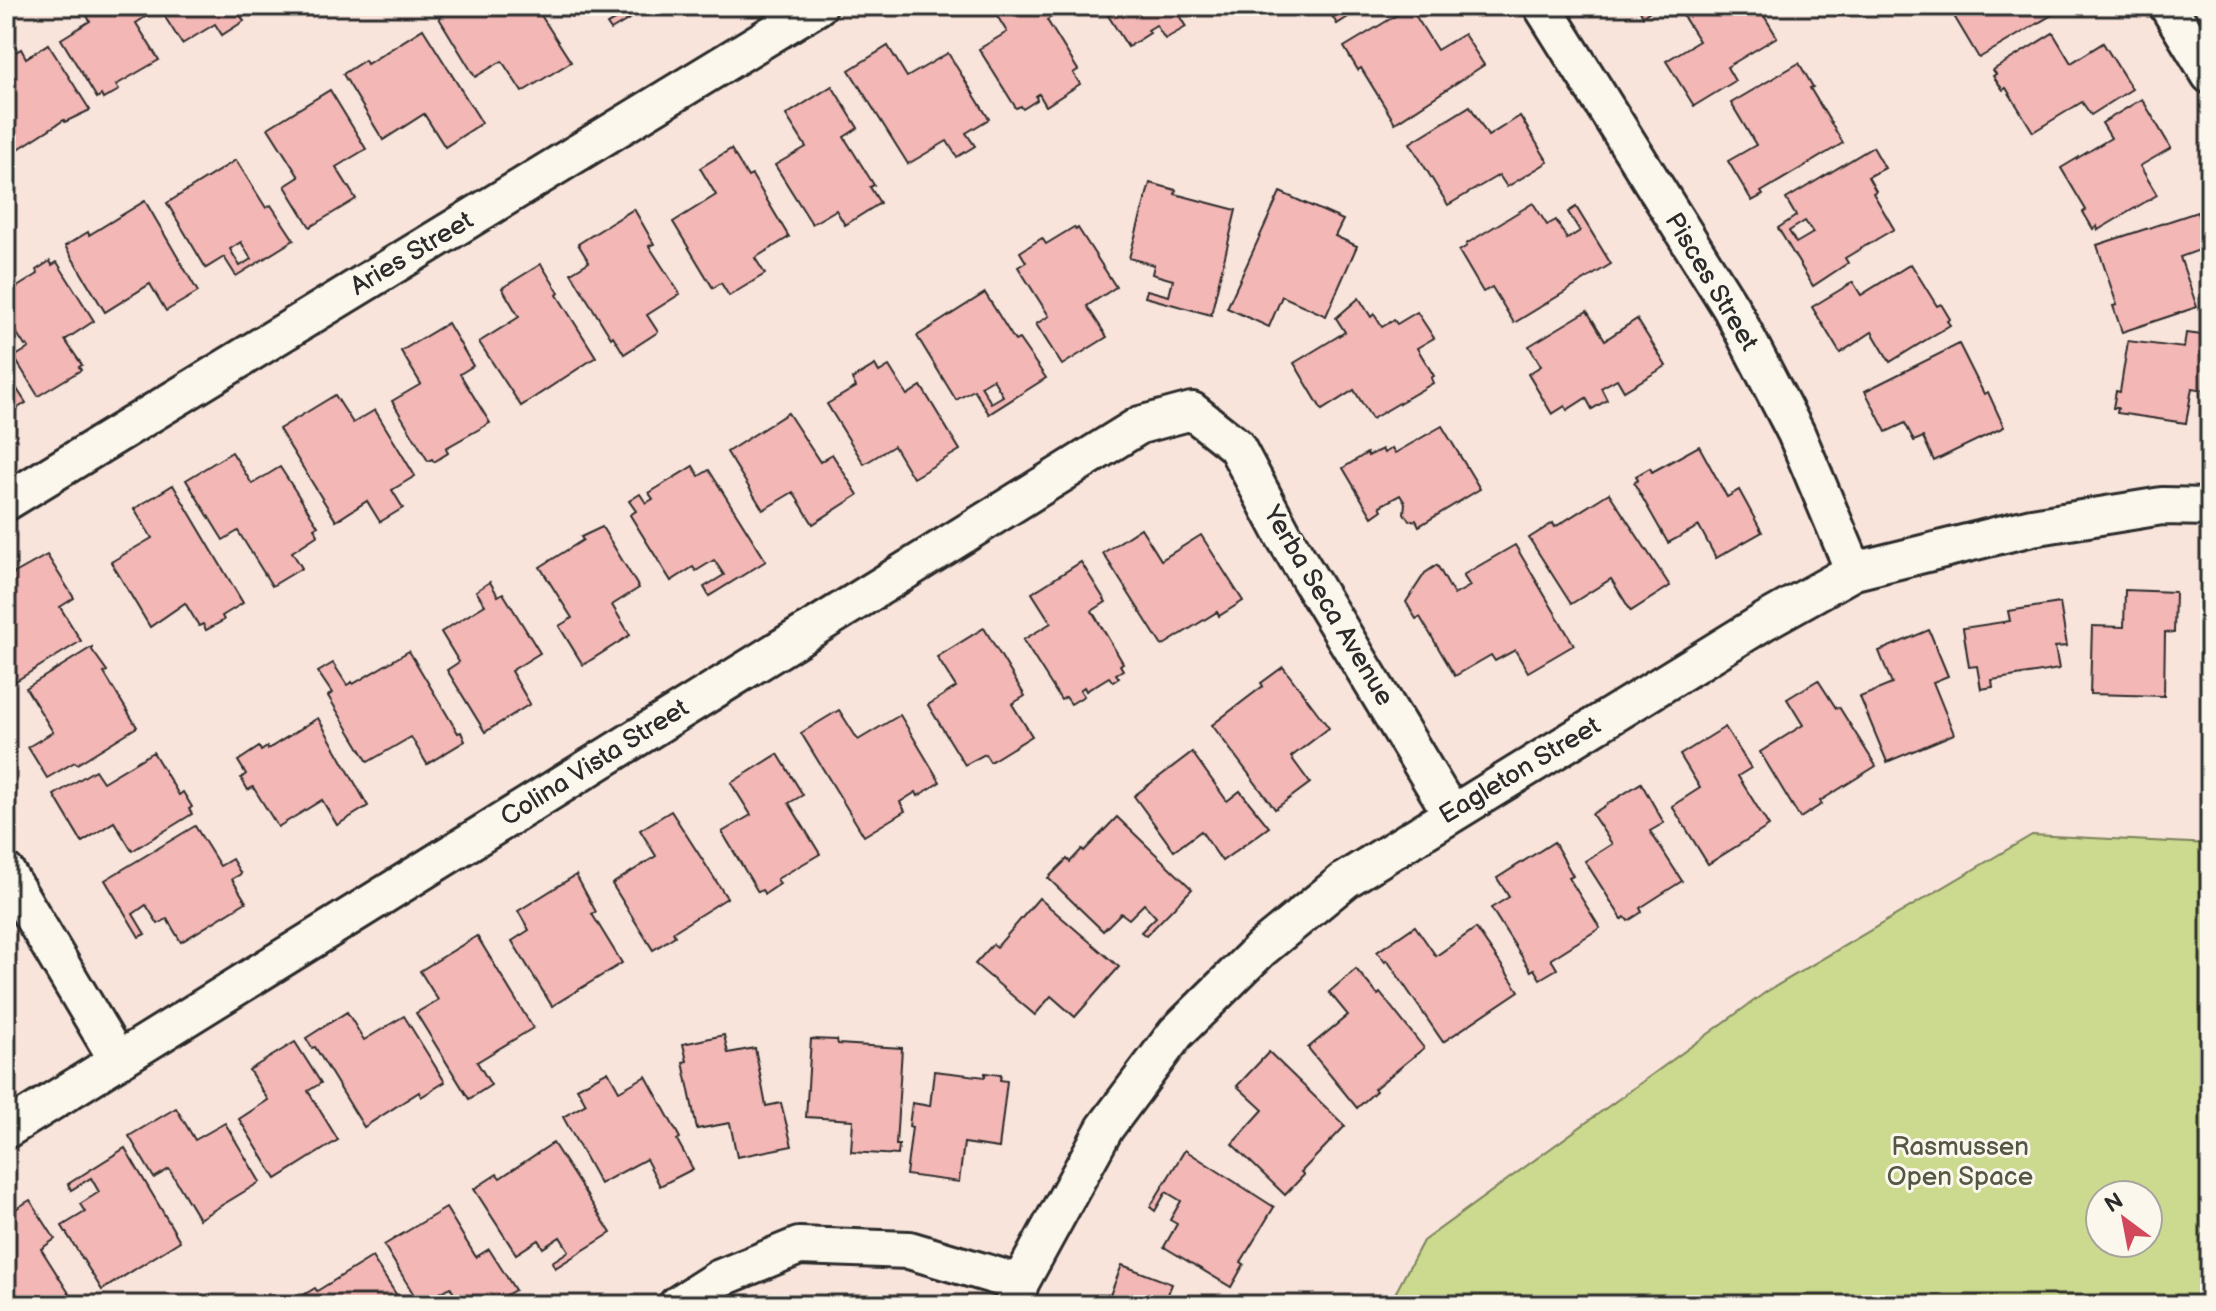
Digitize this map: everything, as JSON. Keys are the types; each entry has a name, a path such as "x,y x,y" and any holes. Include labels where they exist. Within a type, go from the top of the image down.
{"street":[{"name":"Aries Street","path":"6,502 818,6"},
{"name":"Pisces Street","path":"1542,6 1731,308 1796,433 1854,571"},
{"path":"2168,6 2210,75"},
{"name":"Yerba Seca Avenue","path":"1192,411 1236,446 1285,538 1451,813"},
{"name":"Colina Vista Street","path":"6,1130 1140,425 1192,411"},
{"name":"Eagleton Street","path":"1017,1294 1105,1128 1176,1033 1261,949 1345,880 1765,621 1854,571 2032,527 2162,506 2210,507"},
{"path":"6,872 117,1059"},
{"path":"677,1305 718,1279 799,1246 909,1250 1017,1294"}],"green space":[{"name":"Rasmussen Open Space","path":"2032,835 2210,844 2210,1305 1389,1305 1423,1241 1766,992"}],"building":[{"path":"81,6 145,6 150,14 136,23 159,60 116,85 119,90 103,99 101,95 97,98 61,39 90,21"},
{"path":"158,6 250,6 239,13 244,21 222,35 215,24 182,44"},
{"path":"451,6 516,6 521,13 535,6 571,62 522,92 502,61 475,77 439,18 443,15 441,12"},
{"path":"565,6 590,6 572,17"},
{"path":"623,6 651,6 611,30 607,24 627,13"},
{"path":"991,6 1058,6 1061,11 1047,20 1078,70 1073,73 1080,84 1046,106 1039,94 1037,100 1023,109 1021,106 1016,108 979,49 1007,32"},
{"path":"1102,6 1186,6 1177,12 1186,27 1165,39 1156,25 1148,30 1150,33 1128,47"},
{"path":"1326,6 1365,6 1337,24"},
{"path":"1637,6 1657,6 1643,16"},
{"path":"1689,6 1758,6 1777,37 1727,67 1735,81 1694,106 1666,61 1699,41 1680,11"},
{"path":"1948,6 2067,6 1979,58"},
{"path":"1410,7 1437,50 1464,34 1484,65 1395,123 1361,68 1358,70 1344,47"},
{"path":"423,29 482,123 445,147 424,114 383,140 343,74 365,60 367,64"},
{"path":"2053,33 2071,63 2103,43 2132,89 2091,115 2082,102 2033,132 2006,88 2003,90 1993,76 1996,74 1993,70"},
{"path":"48,44 90,110 64,120 9,155 6,151 6,58 21,49 26,58"},
{"path":"888,46 907,77 948,53 989,119 966,133 975,146 957,157 947,141 908,164 849,70"},
{"path":"1799,63 1813,87 1810,88 1843,143 1761,192 1763,195 1752,201 1728,161 1756,145 1731,103"},
{"path":"832,86 858,128 844,137 874,185 870,187 880,203 845,225 836,210 812,224 775,165 806,147 786,115"},
{"path":"330,90 366,149 336,167 356,199 310,227 285,186 299,177 268,128"},
{"path":"2142,99 2171,148 2140,166 2157,195 2098,230 2097,226 2093,229 2083,212 2086,210 2061,168 2111,138 2102,123"},
{"path":"1470,106 1488,136 1520,116 1548,162 1507,187 1499,175 1448,205 1410,143"},
{"path":"1873,147 1885,168 1868,177 1876,191 1873,193 1894,229 1845,258 1848,263 1813,286 1778,228 1796,216 1786,199","holes":["1805,221 1813,233 1796,243 1789,231"]},
{"path":"731,149 748,177 752,175 789,237 755,258 765,274 729,296 721,283 713,288 673,222 716,195 700,168"},
{"path":"236,160 266,208 271,205 294,240 236,276 224,257 206,268 167,203","holes":["241,242 251,259 240,266 230,249"]},
{"path":"1150,183 1176,190 1175,194 1236,210 1211,315 1145,297 1147,290 1169,296 1173,280 1152,274 1154,265 1129,258"},
{"path":"1280,192 1343,220 1335,236 1357,246 1326,316 1282,296 1269,327 1227,308"},
{"path":"145,201 198,292 166,311 150,284 105,312 65,246"},
{"path":"1533,203 1547,225 1556,220 1567,239 1580,231 1568,212 1576,207 1611,264 1514,323 1492,287 1483,292 1459,251"},
{"path":"634,209 654,244 649,246 680,294 647,315 658,332 624,354 571,273 589,262 578,244"},
{"path":"2197,212 2208,247 2180,257 2197,307 2122,332 2113,306 2117,305 2097,245"},
{"path":"1074,227 1076,230 1078,228 1116,287 1087,306 1107,337 1062,365 1036,324 1049,316 1018,267 1026,262 1020,252 1042,238 1046,244"},
{"path":"50,261 52,265 57,262 94,321 65,340 82,365 79,367 81,370 38,396 14,357 29,348 6,316 6,294 38,274 36,270"},
{"path":"541,264 596,357 521,406 479,342 519,317 502,288"},
{"path":"1911,264 1937,306 1941,304 1950,325 1890,362 1872,332 1840,353 1812,307 1853,282 1861,295"},
{"path":"985,293 1015,341 1019,339 1046,378 989,414 974,390 956,400 917,336","holes":["993,379 1003,396 991,403 981,386"]},
{"path":"1359,298 1371,317 1374,314 1382,327 1394,320 1397,324 1417,312 1434,338 1417,348 1434,376 1431,378 1433,383 1372,419 1354,390 1322,410 1294,363 1345,332 1336,318"},
{"path":"1587,311 1605,340 1637,319 1666,366 1624,391 1617,379 1601,388 1607,400 1592,409 1586,398 1567,410 1565,406 1552,414 1528,374 1541,366 1529,346"},
{"path":"448,323 473,366 460,374 490,423 446,448 448,453 434,462 432,459 428,461 392,401 421,384 401,351"},
{"path":"2186,333 2210,336 2210,391 2192,388 2186,423 2117,413 2118,408 2113,408 2116,391 2120,392 2128,341 2184,348"},
{"path":"1959,344 1984,394 1988,392 2004,427 1934,461 1923,437 1914,441 1905,423 1886,432 1865,391"},
{"path":"875,365 879,372 889,366 907,395 921,386 960,450 913,478 894,446 864,464 827,404 856,387 852,379"},
{"path":"6,372 26,403 6,415"},
{"path":"335,395 353,423 375,410 415,476 392,490 403,508 380,522 367,501 336,521 279,429"},
{"path":"788,413 820,462 832,454 858,495 813,524 793,492 763,510 727,452"},
{"path":"1442,426 1480,489 1419,526 1416,520 1409,521 1404,513 1405,503 1400,495 1380,506 1382,510 1372,517 1343,468 1367,453 1368,456 1382,449 1384,453 1392,448 1395,453"},
{"path":"1699,446 1727,497 1739,490 1762,532 1716,558 1699,526 1668,543 1634,483 1638,480 1636,476 1650,468 1652,472"},
{"path":"232,452 252,484 280,467 318,526 314,528 318,535 292,552 302,568 272,586 238,531 223,540 186,480"},
{"path":"693,466 699,476 709,470 766,561 709,596 704,587 724,575 714,560 696,571 693,567 671,581 630,515 636,511 629,501 640,494 646,503 653,499 649,493"},
{"path":"173,485 243,603 222,616 224,620 206,630 203,624 199,626 185,603 150,627 111,562 152,538 134,509"},
{"path":"1609,493 1670,586 1631,611 1611,579 1571,604 1529,538 1553,523 1555,527"},
{"path":"602,527 639,588 612,605 630,635 583,665 559,626 572,618 540,567 583,540 581,537"},
{"path":"1141,528 1161,560 1201,535 1243,601 1219,616 1217,612 1162,646 1103,553"},
{"path":"1515,545 1574,645 1528,672 1515,650 1495,661 1491,655 1455,676 1420,617 1416,619 1406,602 1425,573 1437,565 1454,595 1470,586 1463,575"},
{"path":"47,555 74,598 60,607 81,641 6,687 6,578"},
{"path":"1081,562 1106,602 1092,611 1123,663 1120,665 1123,670 1116,674 1119,678 1113,682 1109,677 1086,691 1084,687 1080,690 1084,696 1071,704 1066,697 1061,700 1023,640 1051,623 1032,593"},
{"path":"490,582 498,596 503,593 540,653 511,671 530,704 485,732 447,670 459,662 441,632 485,605 476,591"},
{"path":"2125,590 2175,592 2174,633 2165,632 2164,696 2090,694 2092,626 2124,627"},
{"path":"2060,603 2067,646 2055,647 2059,669 1992,680 1993,687 1981,689 1977,666 1969,667 1963,628 2010,621 2008,611"},
{"path":"984,628 1025,696 1012,704 1032,736 990,762 985,754 965,765 928,705 956,687 937,657"},
{"path":"1929,630 1948,676 1933,682 1954,734 1887,762 1860,697 1892,684 1879,651"},
{"path":"92,647 137,727 77,764 75,762 47,778 28,747 53,732 26,688"},
{"path":"409,651 465,741 427,764 411,737 368,762 328,696 332,693 318,672 333,663 347,685 353,684"},
{"path":"1283,667 1329,728 1291,757 1310,783 1275,809 1212,725"},
{"path":"1818,680 1876,766 1820,801 1822,804 1800,818 1760,752 1803,725 1787,699"},
{"path":"839,710 858,740 900,715 940,782 918,796 916,792 900,802 905,811 864,836 801,733"},
{"path":"318,718 368,806 337,825 322,800 278,827 253,787 248,790 241,778 246,774 238,761 259,747 261,751 268,749"},
{"path":"1725,727 1751,768 1738,776 1769,826 1708,864 1672,806 1700,788 1680,755"},
{"path":"153,752 179,795 183,792 192,807 189,809 192,814 132,851 114,822 82,842 54,795 95,770 103,782"},
{"path":"1192,752 1227,801 1240,791 1269,827 1222,861 1201,831 1174,851 1134,796"},
{"path":"778,754 803,795 789,803 820,854 777,879 780,884 765,894 762,890 758,892 722,832 751,815 731,783"},
{"path":"1641,783 1664,823 1650,831 1682,881 1640,908 1642,912 1628,921 1625,917 1622,919 1585,861 1612,844 1592,814"},
{"path":"671,811 727,898 673,932 675,936 653,950 612,884 656,856 640,830"},
{"path":"1117,817 1192,889 1146,936 1141,932 1156,917 1144,904 1129,919 1121,913 1103,931 1048,878 1067,859 1070,862 1082,849 1084,851"},
{"path":"195,826 220,866 232,859 241,874 232,879 246,902 181,942 167,919 158,924 146,905 133,914 145,934 139,937 105,880"},
{"path":"1554,842 1573,876 1569,878 1600,928 1551,959 1557,969 1540,979 1534,969 1531,971 1491,908 1509,897 1497,878"},
{"path":"576,875 596,912 592,914 622,963 552,1006 512,941 529,930 518,911"},
{"path":"1039,898 1119,967 1075,1017 1051,996 1035,1015 975,964 993,944 997,947"},
{"path":"1415,926 1436,956 1476,928 1519,991 1443,1042 1387,960 1385,962 1377,952"},
{"path":"477,936 533,1028 477,1062 491,1085 469,1099 416,1013 438,1000 420,971"},
{"path":"1356,969 1378,995 1380,993 1424,1048 1374,1089 1376,1091 1357,1108 1308,1048 1348,1015 1329,992"},
{"path":"347,1012 364,1040 404,1016 445,1082 421,1097 419,1092 364,1127 315,1047 312,1048 306,1038"},
{"path":"724,1035 728,1053 755,1048 766,1106 781,1103 792,1146 737,1157 730,1123 697,1129 683,1062 687,1061 683,1044"},
{"path":"811,1039 902,1048 898,1155 851,1152 853,1120 806,1117"},
{"path":"295,1042 321,1083 308,1091 338,1140 276,1179 239,1119 268,1100 249,1070"},
{"path":"1269,1052 1345,1126 1301,1172 1304,1175 1285,1195 1232,1144 1263,1110 1237,1086"},
{"path":"608,1071 619,1091 646,1076 693,1169 660,1186 646,1159 600,1184 563,1117 586,1104 577,1088"},
{"path":"934,1071 985,1077 985,1073 1001,1075 1000,1080 1007,1081 999,1148 964,1143 959,1182 906,1175 912,1103 930,1106"},
{"path":"176,1108 195,1140 225,1123 260,1182 199,1219 169,1169 154,1178 129,1136"},
{"path":"553,1143 611,1233 555,1268 552,1262 569,1251 560,1237 543,1248 538,1240 516,1254 474,1189 497,1174 500,1178"},
{"path":"125,1148 180,1241 102,1290 62,1226 85,1212 80,1204 99,1192 91,1178 71,1190 68,1184"},
{"path":"1185,1150 1274,1207 1241,1262 1244,1264 1231,1287 1164,1247 1177,1224 1170,1220 1181,1201 1166,1192 1155,1211 1150,1207"},
{"path":"30,1200 55,1239 41,1249 72,1298 73,1305 6,1305 6,1215"},
{"path":"446,1208 476,1257 489,1249 515,1290 489,1305 461,1305 450,1287 420,1305 384,1245"},
{"path":"372,1257 403,1305 293,1305 292,1302 315,1288 317,1291"},
{"path":"1122,1265 1172,1284 1166,1299 1183,1305 1106,1305"}]}
